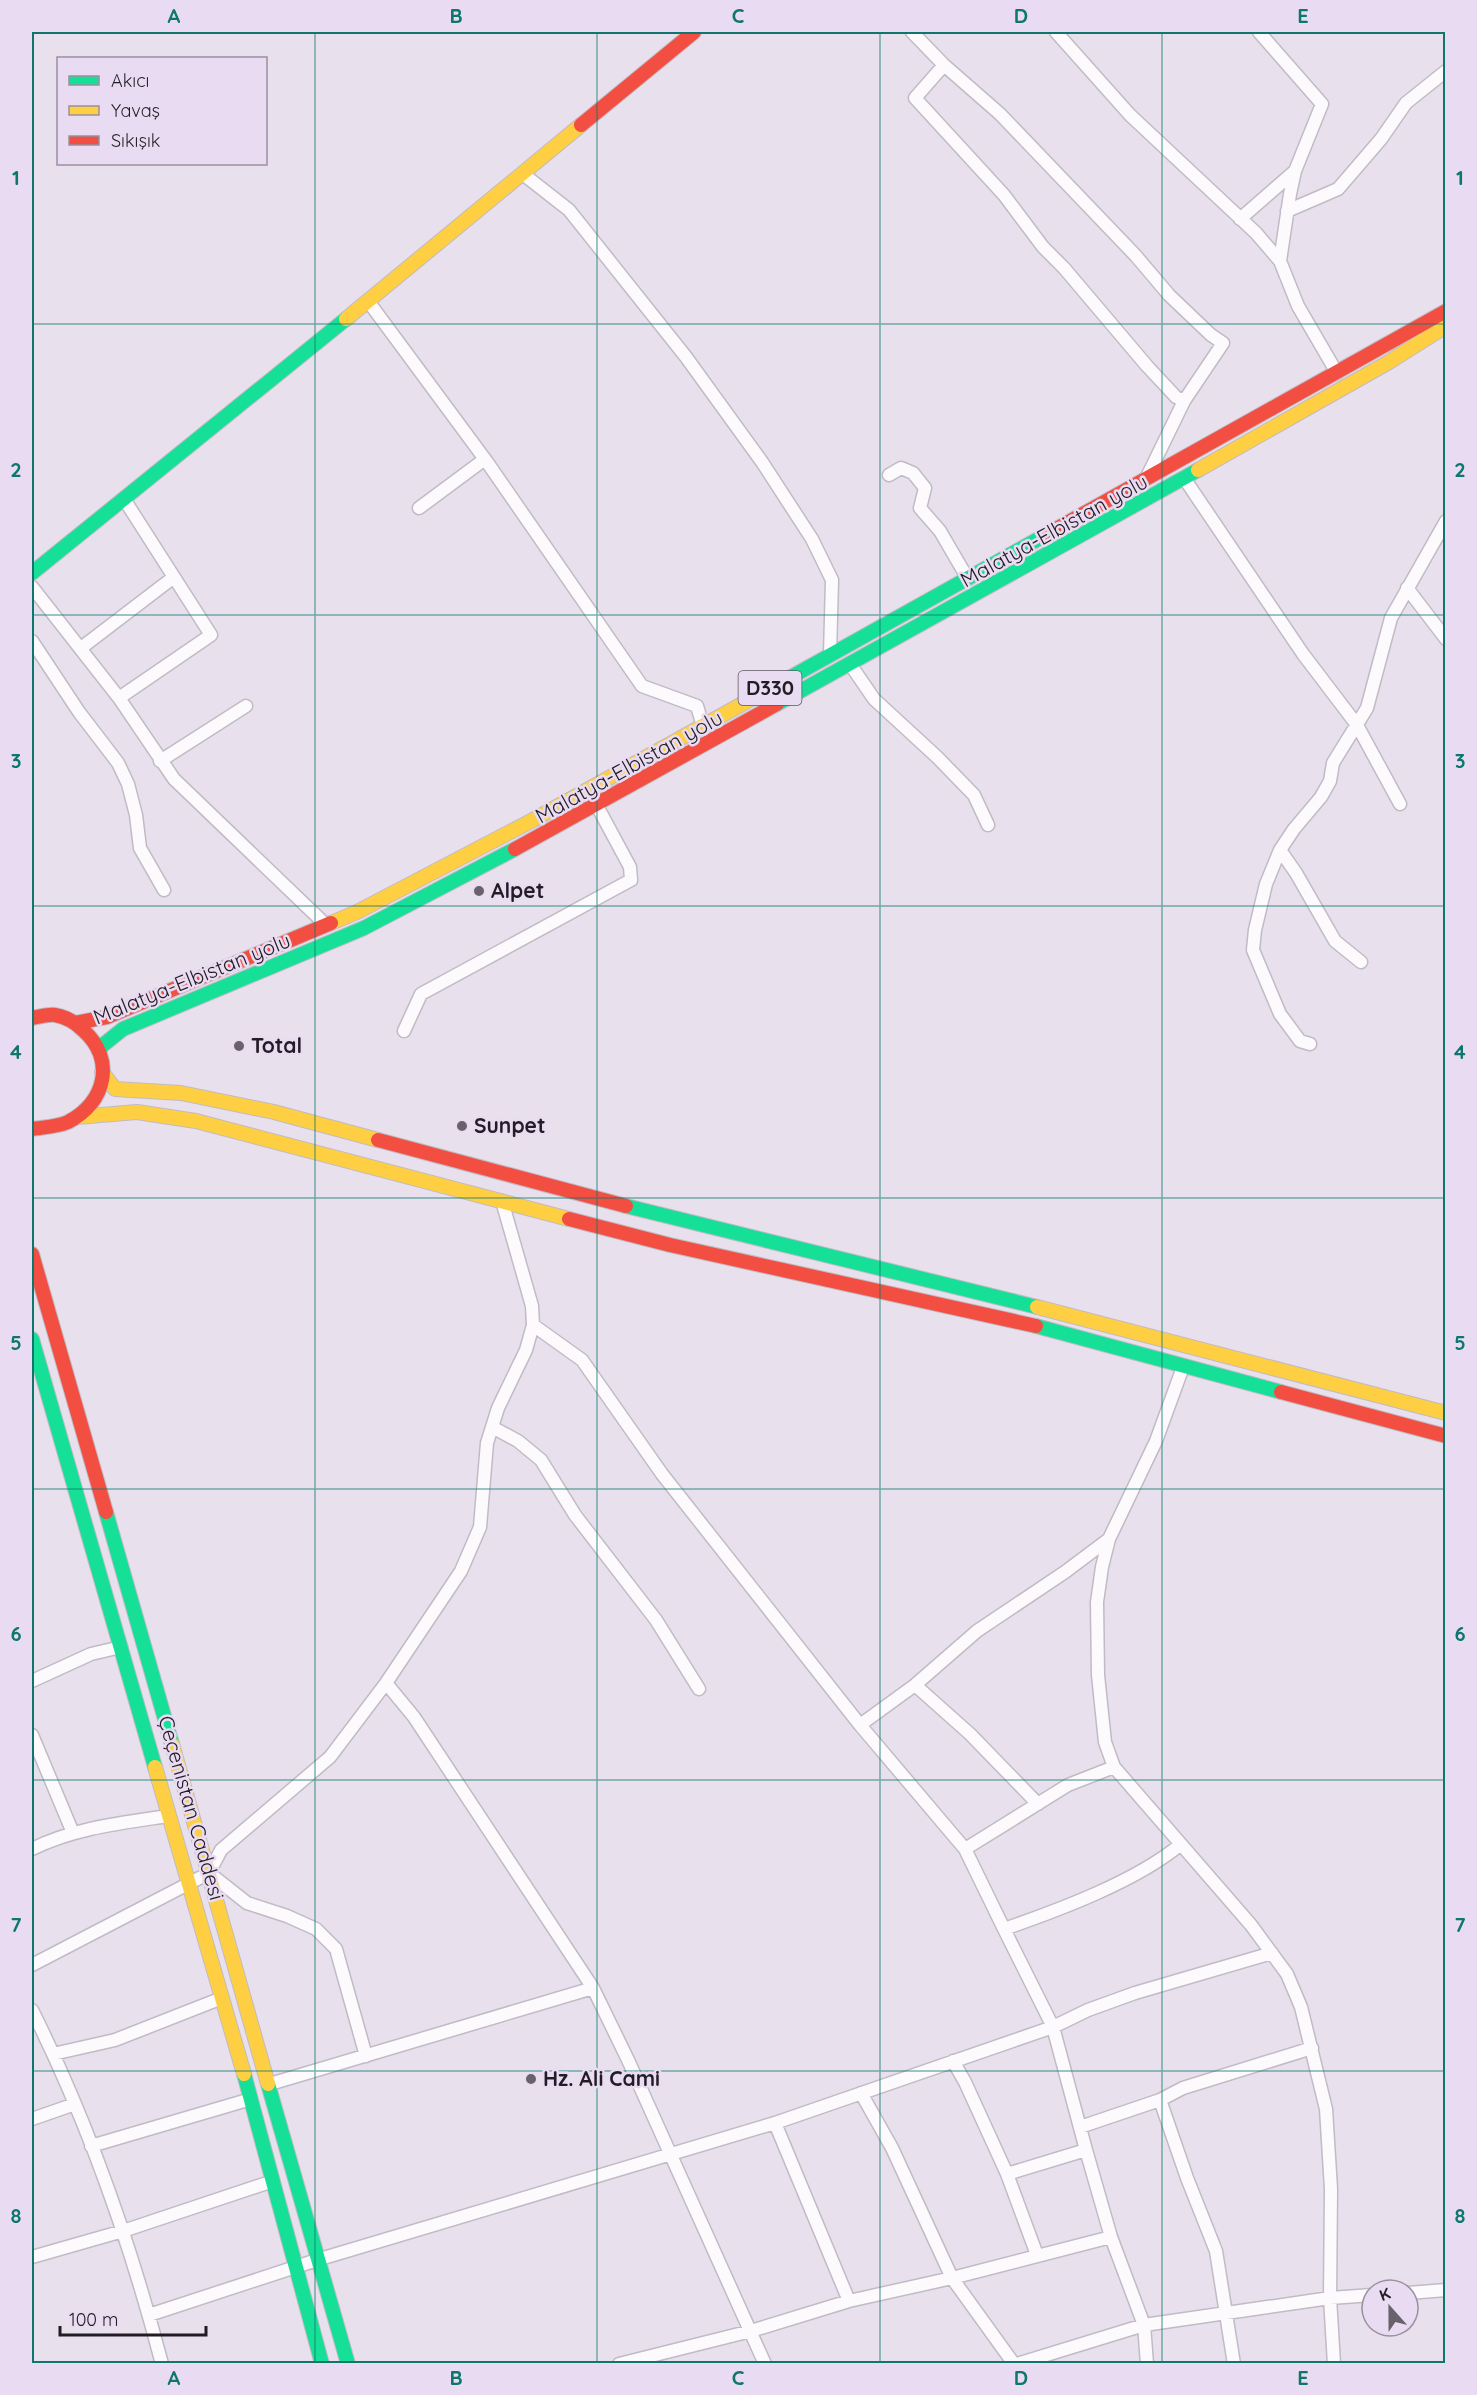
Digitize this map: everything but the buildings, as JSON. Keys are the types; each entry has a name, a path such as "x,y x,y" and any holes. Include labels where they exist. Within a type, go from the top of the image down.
{"main road":[{"path":"32,573 368,301 694,32"},
{"name":"Malatya-Elbistan yolu","path":"75,1023 107,1017 357,912 533,820 1446,311"},
{"name":"Malatya-Elbistan yolu","path":"98,1049 123,1029 364,927 597,804 1184,478 1389,362 1446,326"},
{"path":"32,1018 54,1015 75,1023 98,1049 104,1066 99,1088 91,1105 66,1124 32,1129"},
{"path":"102,1072 115,1089 181,1093 274,1112 560,1190 957,1286 1446,1413"},
{"path":"77,1117 137,1112 196,1121 670,1245 1035,1326 1446,1437"},
{"name":"Çeçenistan Caddesi","path":"32,1254 320,2259 348,2364"},
{"name":"Çeçenistan Caddesi","path":"32,1339 34,1359 122,1647 168,1816 251,2099 322,2364"}],"street":[{"path":"912,32 944,65 1000,114 1136,256 1169,294 1211,335 1223,343 1184,401 1146,480"},
{"path":"1056,32 1130,116 1256,233 1280,261 1298,306 1337,373"},
{"path":"1259,32 1322,104 1295,171 1280,261"},
{"path":"944,65 915,98 1004,195 1043,247 1064,268 1147,366 1176,397 1184,401"},
{"path":"1287,211 1338,189 1381,139 1406,103 1446,71"},
{"path":"1240,219 1295,171"},
{"path":"523,174 569,210 686,357 762,462 806,530 832,580 830,655"},
{"path":"368,301 485,459 642,686 697,706 703,726"},
{"path":"418,508 485,459"},
{"path":"889,476 901,468 913,473 925,488 920,508 940,531 968,579"},
{"path":"1184,478 1303,654 1357,725 1400,804"},
{"path":"119,698 211,635 124,499"},
{"path":"1310,1044 1300,1041 1280,1014 1253,950 1255,930 1266,884 1280,850 1321,797 1330,781 1333,763 1367,708 1391,618 1446,521"},
{"path":"81,648 174,577"},
{"path":"32,587 119,698 160,761 191,797 326,925"},
{"path":"1407,588 1446,639"},
{"path":"32,640 79,712 118,762 128,784 136,814 140,848 164,890"},
{"path":"850,664 874,699 974,795 988,825"},
{"path":"160,761 246,706"},
{"path":"404,1031 421,994 631,880 630,867 597,804"},
{"path":"1280,850 1335,941 1361,962"},
{"path":"32,1965 209,1873 221,1850 330,1757 386,1683 461,1571 480,1527 487,1443 498,1408 526,1350 533,1324 532,1306 502,1201"},
{"path":"533,1324 582,1360 662,1474 860,1725 965,1849 1053,2027 1111,2237 1144,2325 1147,2364"},
{"path":"1183,1367 1156,1441 1109,1539 1097,1602 1098,1676 1105,1742 1114,1767 1251,1925 1272,1953 1287,1974 1301,2007 1326,2109 1331,2189 1330,2298 1334,2364"},
{"path":"492,1427 518,1441 541,1460 575,1515 656,1620 699,1689"},
{"path":"860,1725 915,1685 977,1631 1065,1572 1109,1539"},
{"path":"32,1681 91,1654 122,1647"},
{"path":"386,1683 414,1717 593,1988 628,2060 765,2364"},
{"path":"915,1685 970,1734 1038,1804"},
{"path":"32,1735 73,1833"},
{"path":"965,1849 1068,1785 1114,1767"},
{"path":"32,1849 94,1827 168,1816"},
{"path":"1004,1929 1050,1913 1140,1872 1181,1844"},
{"path":"209,1873 247,1903 288,1916 316,1929 336,1948 366,2056"},
{"path":"149,2315 320,2259 775,2123 1053,2027 1088,2010 1135,1993 1272,1953"},
{"path":"270,2084 593,1988"},
{"path":"53,2054 115,2040 222,1998"},
{"path":"32,2010 75,2104 123,2231 162,2364"},
{"path":"1080,2127 1160,2100 1183,2088 1312,2048"},
{"path":"953,2061 1007,2174 1037,2255"},
{"path":"861,2093 892,2148 952,2278 1015,2364 1144,2325 1330,2298 1360,2296"},
{"path":"91,2146 251,2099"},
{"path":"1160,2100 1187,2178 1216,2251 1234,2364"},
{"path":"32,2120 75,2104"},
{"path":"775,2123 849,2301"},
{"path":"1007,2174 1086,2150"},
{"path":"32,2257 123,2231 273,2181"},
{"path":"619,2364 751,2331 849,2301 952,2278 1111,2237"},
{"path":"1420,2292 1446,2290"}],"traffic: fast":[{"path":"32,573 346,319"},
{"path":"777,704 1198,470"},
{"path":"782,682 1049,533"},
{"path":"98,1049 123,1029 364,928 515,849"},
{"path":"626,1206 1037,1307"},
{"path":"1036,1326 1281,1392"},
{"path":"32,1339 155,1767"},
{"path":"106,1512 172,1744"},
{"path":"244,2074 322,2364"},
{"path":"268,2084 348,2364"}],"traffic: slow":[{"path":"346,319 581,125"},
{"path":"1198,470 1389,362 1446,326"},
{"path":"331,923 357,912 533,820 782,682"},
{"path":"102,1072 115,1089 181,1093 274,1112 378,1140"},
{"path":"77,1117 137,1112 196,1121 569,1219"},
{"path":"1037,1307 1446,1413"},
{"path":"172,1744 268,2084"},
{"path":"155,1767 244,2074"}],"traffic: jam":[{"path":"581,125 694,32"},
{"path":"1049,533 1446,311"},
{"path":"515,849 777,704"},
{"path":"75,1023 107,1017 331,923"},
{"path":"32,1018 55,1015 74,1023 93,1042 100,1054 103,1067 98,1092 81,1114 64,1124 32,1129"},
{"path":"378,1140 626,1206"},
{"path":"569,1219 670,1245 1036,1326"},
{"path":"32,1254 106,1512"},
{"path":"1281,1392 1446,1436"}],"place":[{"name":"Alpet","path":"479,891"},
{"name":"Total","path":"239,1046"},
{"name":"Sunpet","path":"462,1126"},
{"name":"Hz. Ali Cami","path":"531,2079"}]}
